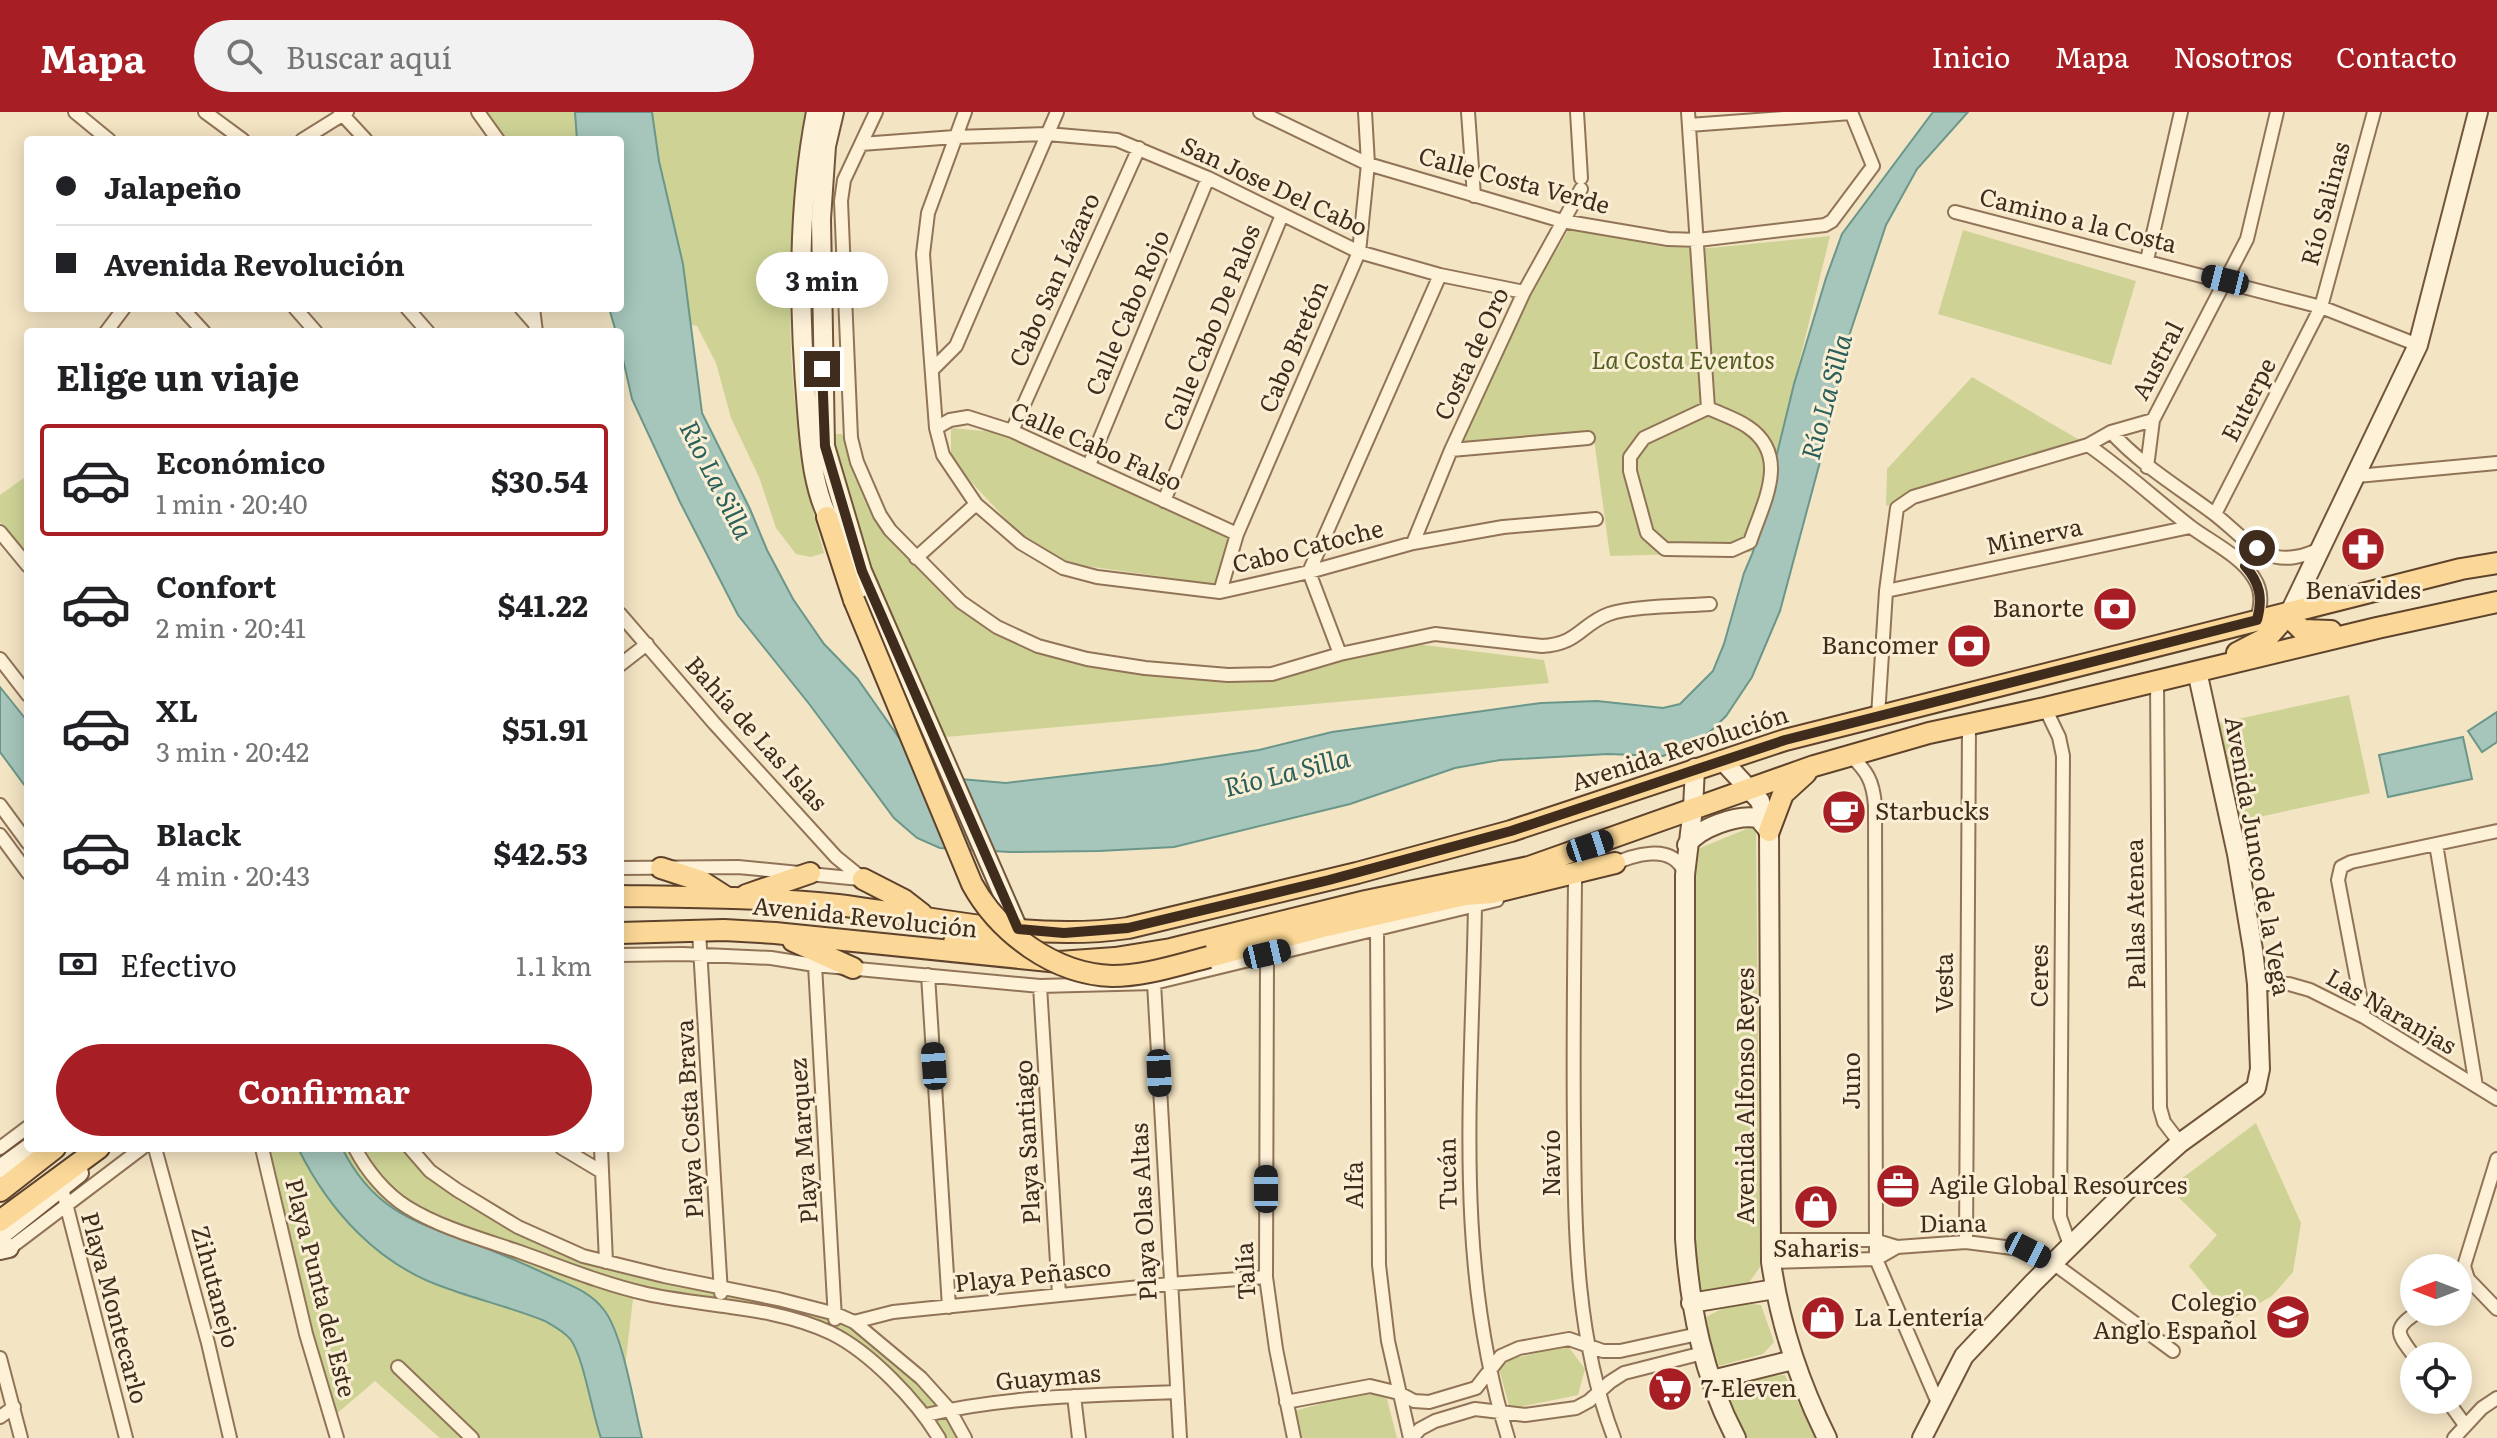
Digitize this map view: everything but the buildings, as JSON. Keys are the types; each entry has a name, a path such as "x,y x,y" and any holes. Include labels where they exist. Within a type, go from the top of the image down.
{"main road":[{"name":"Avenida Revolución","path":"816,112 803,227 802,321 810,450 827,517 862,571"},
{"name":"Avenida Revolución","path":"834,112 826,146 821,219 825,446 862,571 1018,929"},
{"path":"2207,669 2268,637 2290,612 2357,476 2418,345 2478,113"},
{"path":"827,517 854,600 972,884 1002,925 1056,962 1100,975 1151,972 1322,927 1470,900 1615,863"},
{"name":"Avenida Revolución","path":"624,896 734,897 837,905 976,920 1018,929 1089,932 1128,928 1357,873 1511,831 1695,768 1878,716 2461,569 2497,563"},
{"name":"Avenida Revolución","path":"624,933 724,930 775,933 1048,962 1115,958 1184,946 1366,901 1529,867 1850,755 1969,724 2497,602"},
{"path":"2290,612 2296,626 2308,632 2377,628"},
{"name":"Avenida Junco de la Vega","path":"1922,1438 1964,1356 2070,1245 2180,1143 2256,1088 2260,1069 2257,984 2207,669"},
{"name":"Avenida Alfonso Reyes","path":"1722,760 1750,788 1765,812 1769,831 1771,1262 1793,1360 1806,1397 1827,1438"},
{"path":"1687,845 1699,831 1744,818 1758,818 1769,831 1783,794 1814,766"},
{"path":"1695,768 1685,875 1684,1218 1691,1303 1698,1334 1712,1380 1736,1438"},
{"path":"1470,900 1520,876 1529,867"},
{"path":"661,868 701,881 734,897 810,873"},
{"name":"Avenida Revolución","path":"976,920 993,872"},
{"path":"863,879 904,900 925,916"},
{"path":"928,950 946,943 1006,940 1018,929"},
{"path":"775,933 853,968"},
{"path":"0,1169 24,1152"},
{"path":"0,1191 50,1152"},
{"path":"0,1221 94,1152"},
{"path":"2,1247 64,1197 103,1152"},
{"path":"1691,1303 1775,1289"},
{"path":"1712,1380 1793,1360"}],"street":[{"path":"75,112 104,136"},
{"path":"205,112 238,136"},
{"path":"478,112 495,136"},
{"path":"876,112 844,180 841,201 851,438 857,462 880,515 916,558 961,602 997,627 1038,646 1087,659 1145,668 1228,675 1272,674 1340,654 1435,634 1557,645 1570,641 1609,613 1710,604"},
{"name":"Cabo Catoche","path":"965,112 924,228 923,254 936,428 943,455 976,504 1021,543 1063,568 1097,577 1220,592 1309,572 1413,543 1503,527 1596,519"},
{"path":"933,369 956,346 1057,112"},
{"name":"Calle Costa Verde","path":"1260,112 1282,117 1368,164 1474,196 1562,221 1668,239 1698,240 1825,225 1832,221 1873,166 1851,112"},
{"name":"Cabo Bretón","path":"1220,592 1237,534 1359,252 1368,164 1365,112"},
{"path":"1468,112 1474,196"},
{"name":"Costa de Oro","path":"1413,543 1451,450 1524,292 1581,183 1577,112"},
{"path":"1708,408 1689,118 1851,112"},
{"path":"2147,260 2181,112"},
{"name":"Austral","path":"2147,467 2153,420 2247,239 2277,112"},
{"name":"Río Salinas","path":"2321,307 2374,112"},
{"path":"308,136 343,113 363,136"},
{"name":"San Jose Del Cabo","path":"861,144 1047,134 1117,140 1208,178 1359,252 1440,275 1524,292"},
{"name":"Cabo San Lázaro","path":"1012,431 1139,148"},
{"name":"Calle Cabo Rojo","path":"1089,465 1208,178"},
{"name":"Camino a la Costa","path":"1955,212 2321,307 2418,345"},
{"name":"Calle Cabo De Palos","path":"1164,501 1282,215"},
{"path":"1340,654 1309,572 1440,275"},
{"name":"Euterpe","path":"2215,514 2321,307"},
{"path":"186,312 200,328"},
{"path":"298,312 312,328"},
{"path":"410,312 424,328"},
{"path":"1708,408 1748,427 1757,435 1768,449 1773,471 1750,542 1746,545 1732,550 1665,549 1647,533 1630,471 1630,457 1644,438 1708,408"},
{"name":"Calle Cabo Falso","path":"936,428 950,420 968,417 1012,431 1237,534"},
{"name":"Austral","path":"1886,591 1897,508 1913,497 2088,445 2111,432 2153,420"},
{"path":"2111,432 2147,467 2215,514 2257,548 2281,558 2310,554 2321,548"},
{"path":"1451,450 1588,438"},
{"path":"2088,445 2190,527 2245,566 2253,576 2261,597 2257,620"},
{"path":"2357,476 2497,463"},
{"path":"916,558 976,504"},
{"name":"Minerva","path":"1886,591 2190,527"},
{"path":"0,532 24,561"},
{"path":"2245,566 2257,548"},
{"path":"1878,716 1886,591"},
{"name":"Bahía de Las Islas","path":"624,618 836,857 863,879"},
{"path":"624,662 647,644"},
{"path":"0,659 24,690"},
{"name":"Pallas Atenea","path":"2157,680 2160,1108 2164,1122 2180,1143"},
{"name":"Ceres","path":"2045,708 2059,737 2063,756 2060,1217 2070,1245"},
{"name":"Vesta","path":"1966,1242 1969,724"},
{"name":"Juno","path":"1850,755 1869,773 1875,805 1876,1259 1938,1403"},
{"path":"0,805 24,838"},
{"path":"2364,1017 2338,880 2341,867 2351,862 2497,831"},
{"path":"0,835 24,868"},
{"path":"2436,844 2476,1086"},
{"path":"624,955 702,954 771,958 815,965 1040,986 1154,983 1377,929 1470,900 1575,882 1615,863 1664,853 1678,860 1685,875"},
{"path":"624,868 738,867 863,879"},
{"name":"Navío","path":"1575,882 1575,1236 1580,1299 1599,1393 1614,1438"},
{"name":"Tucán","path":"1470,900 1469,1135 1476,1293 1490,1373 1508,1438"},
{"name":"Alfa","path":"1377,929 1379,1265 1388,1341 1411,1438"},
{"path":"683,954 690,932"},
{"name":"Playa Costa Brava","path":"690,932 702,954 722,1286 720,1304"},
{"name":"Talía","path":"1267,954 1266,1277 1294,1438"},
{"name":"Playa Marquez","path":"815,965 836,1314 831,1333"},
{"path":"928,975 949,1307"},
{"name":"Playa Olas Altas","path":"1154,983 1180,1438"},
{"name":"Las Naranjas","path":"2257,984 2289,984 2310,990 2364,1017 2497,1099"},
{"name":"Playa Santiago","path":"1040,986 1059,1295"},
{"path":"0,1148 24,1130"},
{"path":"64,1197 136,1152"},
{"name":"Zihutanejo","path":"156,1152 208,1343 230,1438"},
{"name":"Playa Punta del Este","path":"263,1152 306,1334 337,1438"},
{"path":"358,1152 381,1186 404,1206 442,1225 605,1283 648,1294 760,1312 831,1333 886,1375 926,1415 939,1438"},
{"path":"413,1152 430,1171 457,1190 518,1227 583,1256 722,1286 836,1314 854,1322 921,1378 949,1409 965,1438"},
{"path":"569,1152 602,1172"},
{"path":"601,1152 606,1262"},
{"path":"2468,1254 2497,1159"},
{"name":"Playa Montecarlo","path":"64,1197 126,1438"},
{"name":"Diana","path":"1769,1240 1874,1240 1897,1247 1966,1242 2028,1250 2053,1263 2173,1351"},
{"name":"Diana","path":"1771,1262 1876,1259 1897,1247"},
{"name":"Playa Peñasco","path":"854,1322 893,1312 1266,1277"},
{"path":"2472,1289 2497,1309"},
{"path":"1286,1402 1370,1386 1399,1393 1414,1401 1429,1402 1476,1388 1501,1356 1519,1348 1560,1339 1603,1351 1620,1351 1698,1334"},
{"path":"1411,1438 1435,1421 1475,1409 1525,1415 1576,1408 1624,1373 1703,1353"},
{"path":"0,1358 21,1438"},
{"path":"398,1367 470,1438"},
{"name":"Guaymas","path":"926,1415 949,1409 1074,1396 1176,1392"},
{"path":"1074,1396 1079,1438"},
{"path":"2454,1438 2497,1398"},
{"path":"0,1417 14,1407"},
{"path":"2457,1414 2465,1425"}],"green space":[{"path":"484,112 808,112 794,224 790,334 800,443 824,553 811,557 796,554 776,528 759,477 731,418 716,363 697,326 624,311 624,136 502,136"},
{"name":"La Costa Eventos","path":"1569,229 1664,247 1710,248 1830,236 1753,552 1610,556 1593,432 1458,446 1529,298"},
{"path":"1963,230 2136,281 2111,365 1938,314"},
{"path":"1972,377 2088,445 1886,506 1887,469"},
{"path":"951,428 1006,433 1233,535 1215,584 1071,564 1023,538 951,460"},
{"path":"820,434 842,434 880,522 958,604 1037,650 1139,673 1252,679 1416,644 1544,660 1549,683 946,737 912,685"},
{"path":"24,478 24,553 0,522 0,495"},
{"path":"2349,695 2370,793 2240,821 2219,723"},
{"path":"1756,825 1760,1267 1748,1284 1704,1295 1687,1266 1688,853"},
{"path":"2256,1123 2301,1223 2293,1272 2272,1296 2232,1319 2189,1266 2217,1235 2169,1188"},
{"path":"264,1152 300,1152 341,1214 377,1250 399,1265 446,1288 545,1321 566,1334 576,1349 601,1438 440,1438 375,1381 334,1416"},
{"path":"344,1152 414,1152 457,1190 583,1256 836,1314 896,1355 965,1438 939,1438 926,1415 831,1333 760,1312 634,1290 625,1368 618,1336 549,1276 400,1215 382,1201"},
{"path":"1735,1302 1761,1305 1774,1342 1763,1354 1715,1367 1706,1317"},
{"path":"1568,1346 1585,1369 1578,1395 1510,1409 1497,1362"},
{"path":"1785,1375 1815,1438 1741,1438 1728,1420 1733,1389 1755,1376"},
{"path":"1368,1391 1387,1399 1397,1438 1300,1438 1294,1411"}],"water":[{"name":"Río La Silla","path":"575,112 652,112 659,161 683,264 702,413 767,550 793,599 824,644 857,678 902,742 931,766 960,779 1006,783 1160,765 1259,750 1332,732 1541,703 1597,701 1663,708 1680,704 1713,671 1724,644 1753,552 1794,384 1842,234 1933,112 1968,112 1917,169 1886,225 1848,339 1821,458 1780,611 1752,677 1726,716 1712,730 1690,745 1663,756 1608,754 1500,760 1455,768 1350,804 1174,847 1099,851 1010,852 940,848 917,838 894,818 738,615 632,399 624,364 624,328 615,328 610,312 624,312 624,136 577,136"},
{"path":"0,687 24,717 24,785 0,752"},
{"path":"2497,712 2497,742 2482,752 2468,731"},
{"path":"2463,737 2472,779 2388,797 2379,755"},
{"path":"300,1152 344,1152 367,1186 397,1211 586,1293 604,1310 617,1336 642,1438 601,1438 580,1360 566,1334 545,1321 446,1288 399,1265 358,1233 310,1171"}],"place":[{"name":"Benavides","path":"2363,549"},
{"name":"Banorte","path":"2115,609"},
{"name":"Bancomer","path":"1969,646"},
{"name":"Starbucks","path":"1844,812"},
{"name":"Agile Global Resources","path":"1898,1186"},
{"name":"Saharis","path":"1816,1207"},
{"name":"Colegio Anglo Español","path":"2288,1317"},
{"name":"La Lentería","path":"1823,1318"},
{"name":"7-Eleven","path":"1670,1389"}],"route":[{"path":"822,369 825,446 862,571 1018,929 1064,933 1128,928 1329,880 1511,831 1785,740 2257,620 2261,597 2258,585 2245,566 2257,548"}]}
